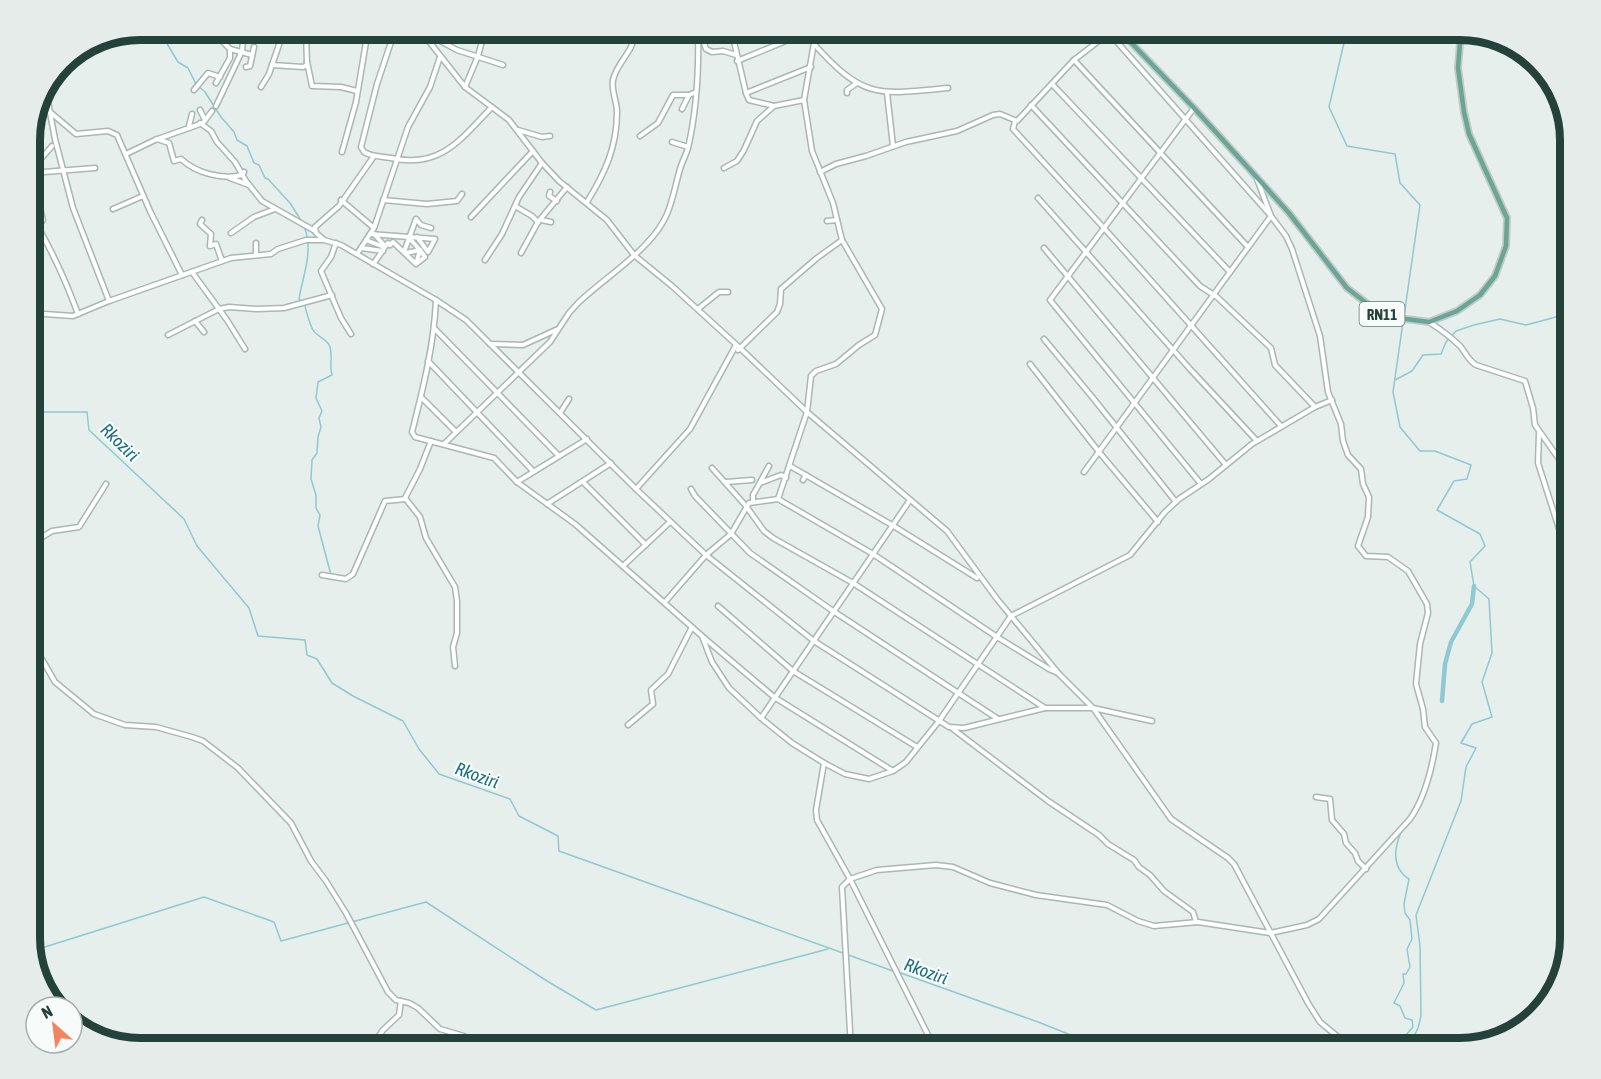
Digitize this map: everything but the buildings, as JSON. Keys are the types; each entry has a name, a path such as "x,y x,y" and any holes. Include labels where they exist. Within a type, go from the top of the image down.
{"main road":[{"name":"RN11","path":"1129,40 1289,213 1347,288 1378,312 1391,317 1429,322 1457,311 1480,295 1495,276 1506,246 1507,218 1469,134 1464,112 1458,68 1460,40"}],"street":[{"path":"221,40 230,49 252,55"},
{"path":"216,106 242,51 243,40"},
{"path":"261,87 281,40"},
{"path":"306,40 307,62 312,86 341,87 357,91"},
{"path":"342,152 356,102 366,40"},
{"path":"392,40 377,84 361,147 364,152 398,160 428,159 453,147 492,107"},
{"path":"438,40 457,50 502,65"},
{"path":"465,87 478,56 482,40"},
{"path":"587,202 601,180 612,154 617,128 614,80 621,62 632,48 633,40"},
{"path":"444,444 550,342 578,303 647,243 670,211 688,147 697,100 699,40"},
{"path":"702,40 705,49 736,55"},
{"path":"733,40 737,62 749,100 774,106 804,100"},
{"path":"737,62 787,40"},
{"path":"812,40 837,70 857,83 874,90 887,93 948,88"},
{"path":"1100,40 1074,60 1015,121 1013,129 1281,426"},
{"path":"850,1038 842,887 850,879 877,870 948,867 990,883 1036,896 1107,905 1144,924 1163,926 1196,922 1270,933 1319,920 1410,819 1426,787 1435,749 1435,739 1425,727 1416,684 1420,644 1428,609 1408,571 1388,557 1366,556 1358,546 1368,517 1369,497 1363,484 1361,469 1348,455 1343,441 1341,423 1328,392 1320,336 1292,249 1286,236 1271,216 1119,40"},
{"path":"428,42 465,87 509,120 542,163 607,220 634,255 698,309 807,412 950,534 981,580 1059,674 1093,708 1171,819 1231,860 1320,1022 1339,1038"},
{"path":"778,499 807,412 810,379 813,374 836,364 875,335 882,309 842,240 833,203 812,151 804,100 814,43"},
{"path":"246,67 250,66 254,47"},
{"path":"216,83 231,55 230,49"},
{"path":"357,255 372,234 408,127 430,87 440,57"},
{"path":"1074,60 1248,247"},
{"path":"272,65 303,67 307,65 307,62"},
{"path":"746,93 811,67"},
{"path":"194,90 208,73 220,77"},
{"path":"848,93 847,90 857,83"},
{"path":"1052,84 1230,272"},
{"path":"640,136 658,123 673,95 689,95 696,92"},
{"path":"887,93 893,146"},
{"path":"682,109 689,95"},
{"path":"48,103 73,208 109,301"},
{"path":"1031,105 1200,286 1271,348 1275,365 1315,407"},
{"path":"724,168 736,161 744,150 757,121 774,106"},
{"path":"1194,108 1121,202 1050,300 1200,484"},
{"path":"200,110 206,127"},
{"path":"126,154 168,135 205,122 212,111"},
{"path":"50,112 76,134 114,132 182,275"},
{"path":"189,127 192,114"},
{"path":"820,172 836,164 893,146 957,131 993,115 1000,114 1015,121"},
{"path":"200,123 211,131 262,201 309,227 324,240"},
{"path":"518,130 542,137 550,136"},
{"path":"168,135 174,161 180,159 199,170 249,184"},
{"path":"157,140 169,143"},
{"path":"672,142 688,147"},
{"path":"41,159 52,146"},
{"path":"471,217 533,151"},
{"path":"315,231 315,227 333,212 374,156"},
{"path":"485,260 542,163"},
{"path":"41,172 95,168"},
{"path":"597,173 601,180"},
{"path":"230,178 243,174"},
{"path":"1255,176 1271,216"},
{"path":"521,253 532,227 567,187"},
{"path":"550,192 549,195 557,201"},
{"path":"383,200 434,204 457,201 462,194"},
{"path":"113,210 143,196"},
{"path":"1038,198 1257,441"},
{"path":"341,200 374,228"},
{"path":"515,206 539,221 551,222"},
{"path":"41,209 44,220 41,224"},
{"path":"231,233 254,217 275,209"},
{"path":"1084,472 1271,216"},
{"path":"405,252 416,219 421,225 430,228"},
{"path":"202,220 200,224 211,234 210,246 216,244 222,261"},
{"path":"827,221 837,220"},
{"path":"309,227 314,239"},
{"path":"41,233 63,274 78,315"},
{"path":"372,234 413,233 435,239 428,252 413,233"},
{"path":"373,264 386,246 393,242 416,264 425,257 419,250 413,233"},
{"path":"372,234 386,246"},
{"path":"386,235 386,246"},
{"path":"41,314 67,317 78,315 109,301 231,258 271,254 278,249 314,239 336,243 436,300 466,320 636,489 706,555 814,641 953,728 1048,801 1134,860 1164,891 1193,912 1196,922"},
{"path":"366,240 386,246"},
{"path":"636,489 690,429 738,347 777,312 781,289 842,240"},
{"path":"256,243 256,255"},
{"path":"336,243 331,257 321,271 351,334"},
{"path":"361,248 386,246"},
{"path":"1044,248 1226,465"},
{"path":"405,252 419,250"},
{"path":"410,258 419,250"},
{"path":"192,272 234,328 245,349"},
{"path":"698,309 719,292 728,292"},
{"path":"168,335 219,309 229,307 284,308 332,295"},
{"path":"436,300 435,328 413,434 415,437 491,456 517,482 575,524 774,697 893,771"},
{"path":"195,321 204,332"},
{"path":"1429,322 1447,334 1476,365 1525,381 1533,408 1535,425 1560,461"},
{"path":"435,328 559,456"},
{"path":"490,344 523,345 559,329"},
{"path":"1044,339 1176,502"},
{"path":"428,361 533,471"},
{"path":"1030,363 1099,452 1158,522"},
{"path":"422,398 456,432"},
{"path":"560,413 569,399"},
{"path":"702,636 712,662 729,688 792,743 845,774 868,778 893,771 906,762 939,721 1011,616 1130,555 1176,502 1257,441 1315,407 1332,400"},
{"path":"1539,432 1538,463 1560,532"},
{"path":"517,482 587,439"},
{"path":"431,441 420,469 405,495 420,517 426,538 455,587 457,601 457,633 453,647 455,666"},
{"path":"547,504 611,463"},
{"path":"753,501 753,495 769,466"},
{"path":"790,466 981,580"},
{"path":"712,468 746,506 757,523 773,538 853,582 1045,708"},
{"path":"760,483 781,475 786,478"},
{"path":"803,480 806,475"},
{"path":"726,482 752,480"},
{"path":"583,482 646,545"},
{"path":"41,538 52,531 79,527 106,484"},
{"path":"692,489 695,496 750,553 999,719"},
{"path":"322,575 346,579 353,574 385,501 406,499"},
{"path":"665,602 706,555 731,534 746,506 753,501 778,499 873,554 997,637 1059,674"},
{"path":"761,718 910,500"},
{"path":"623,566 670,522"},
{"path":"718,606 793,671 917,747"},
{"path":"628,725 653,704 651,690 668,674 692,627"},
{"path":"41,658 55,682 94,714 124,725 156,727 203,741 238,768 291,823 311,861 351,922 388,992 396,1000 418,1008 440,1029 468,1038"},
{"path":"953,728 964,728 1045,708 1093,708 1152,722"},
{"path":"824,763 816,815 930,1038"},
{"path":"1316,797 1330,799 1332,820 1344,834 1346,843 1355,853 1358,861 1366,869"},
{"path":"378,1038 399,1015 401,1001"}],"waterway":[{"path":"163,40 178,62 188,68 196,84 205,92 234,132 237,140 247,146 254,163 259,165 265,178 290,203 302,222"},
{"path":"1345,40 1329,107 1347,146 1395,154 1400,183 1420,205 1404,316"},
{"path":"304,226 308,254 299,299 305,303 313,330 329,344 331,354 332,375 318,382 316,398 322,411 319,418 321,427 317,453 312,460 311,479 316,495 316,508 320,515 318,526 331,575"},
{"path":"1395,380 1412,371 1423,355 1441,354 1446,342 1456,331 1500,319 1526,325 1560,316"},
{"path":"1403,322 1393,392 1400,427 1420,451 1435,451 1471,465 1467,479 1454,481 1437,510 1480,534 1485,546 1470,562 1474,586 1489,599 1492,653 1482,682 1492,717 1472,724 1461,743 1476,748 1466,767 1461,801 1416,915 1420,946 1421,1016 1413,1038"},
{"name":"Rkoziri","path":"41,412 87,412 89,430 184,519 197,546 249,608 258,636 305,640 307,655 317,659 332,683 403,721 419,749 439,774 510,799 519,816 558,836 559,851 893,971"},
{"path":"1442,701 1445,664 1451,642 1472,604 1474,586"},
{"path":"1401,832 1396,858 1403,875 1409,879 1404,904 1405,913 1410,920 1412,939 1407,949 1410,967 1406,974 1403,974 1404,983 1394,1003 1400,1006 1405,1018 1412,1020 1413,1027 1406,1035 1408,1038"},
{"path":"41,948 204,897 274,922 281,941 426,902 596,1010 828,949"},
{"name":"Rkoziri","path":"898,972 1078,1038"}]}
